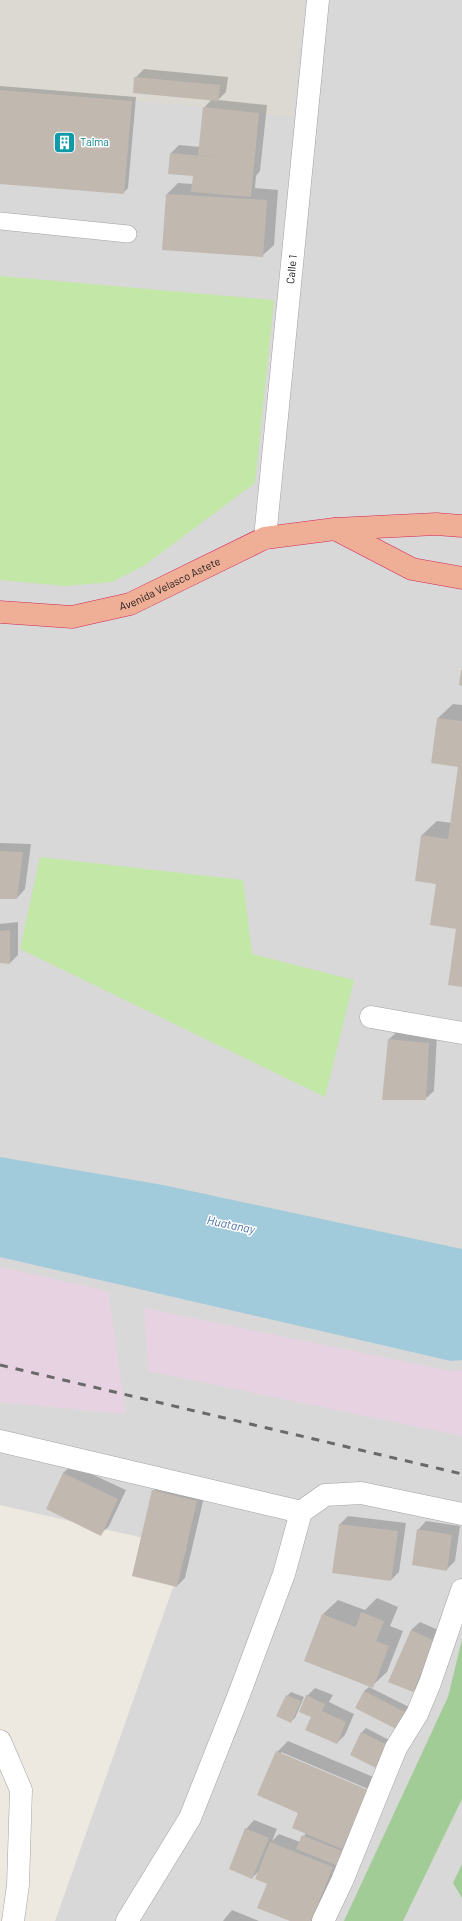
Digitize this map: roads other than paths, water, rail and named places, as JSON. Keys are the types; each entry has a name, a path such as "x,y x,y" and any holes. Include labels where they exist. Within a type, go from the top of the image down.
{"highway":[{"name":"Avenida Velasco Astete","path":"0,612 72,617 130,604 265,538 335,529 436,524 462,526"},
{"path":"335,529 412,569 462,578"}],"street":[{"name":"Calle 1","path":"265,538 318,0"},
{"path":"371,1017 462,1033"},
{"path":"0,1441 301,1512"},
{"path":"127,1921 190,1818 238,1697 284,1574 301,1512 325,1495 361,1493 462,1514"},
{"path":"323,1921 342,1881 396,1748 417,1714 430,1683 462,1590"},
{"path":"0,1741 21,1790 18,1885 13,1921"}],"lane":[{"path":"0,221 128,234"}],"water":[{"name":"Huatanay","path":"0,1157 163,1185 462,1249 462,1360 451,1361 0,1257"}],"railway":[{"path":"0,1365 462,1474"}],"place":[{"name":"Talma","path":"64,142"}]}
